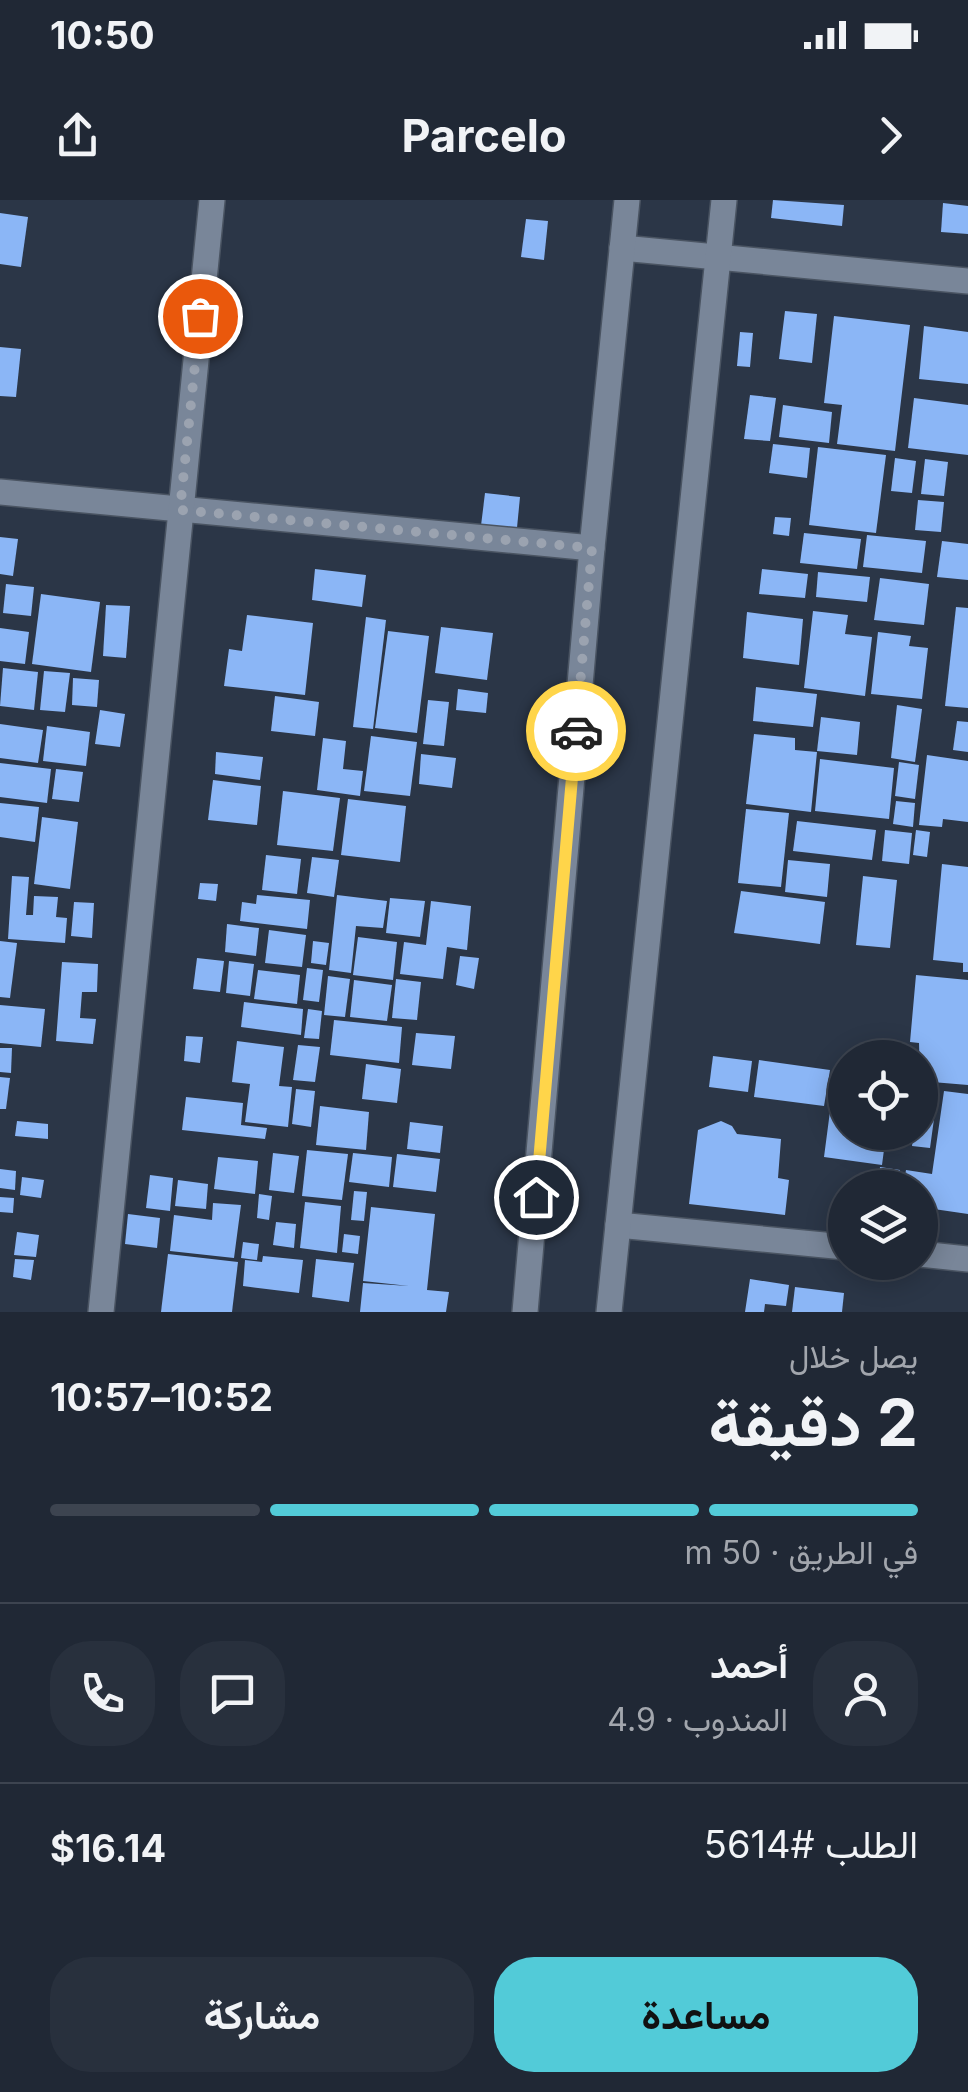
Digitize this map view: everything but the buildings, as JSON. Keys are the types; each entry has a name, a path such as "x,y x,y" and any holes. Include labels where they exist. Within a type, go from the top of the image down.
{"street":[{"path":"100,1312 212,200"},
{"path":"525,1312 592,548 627,200"},
{"path":"609,1312 724,200"},
{"path":"622,248 968,281"},
{"path":"0,492 592,548"},
{"path":"618,1225 828,1245"},
{"path":"938,1256 968,1259"}],"way so far":[{"path":"200,316 180,510 592,548 576,731"}],"route":[{"path":"536,1197 576,731"}]}
